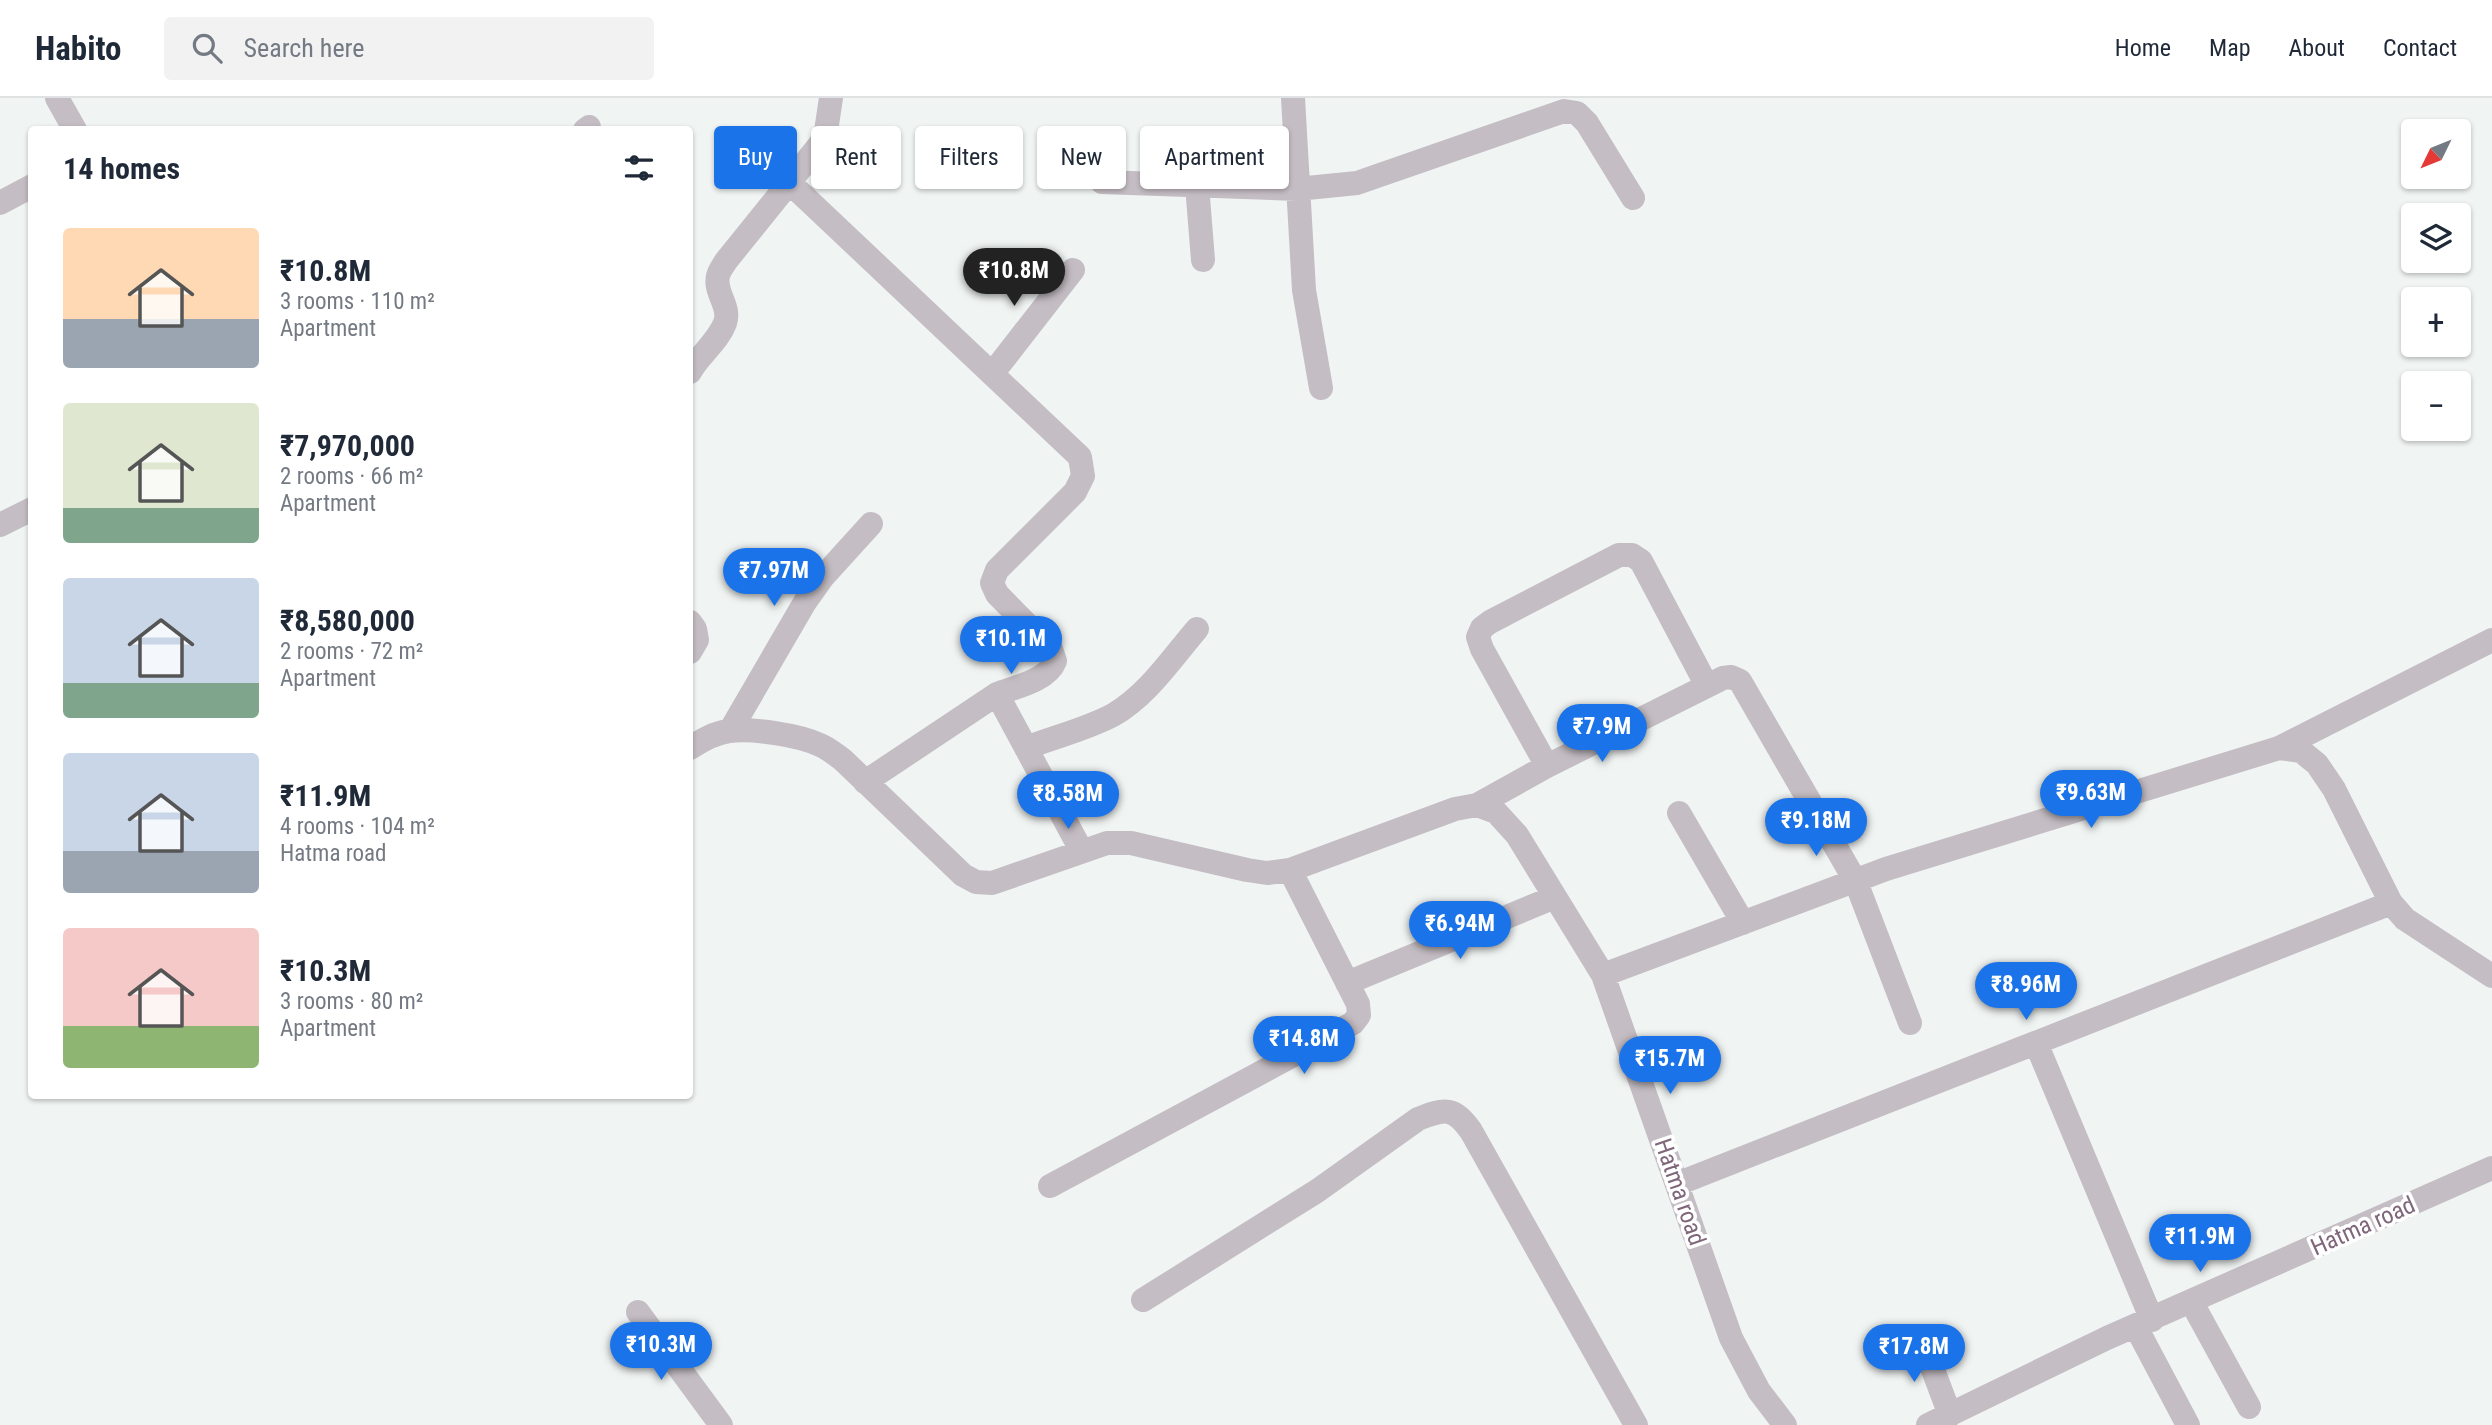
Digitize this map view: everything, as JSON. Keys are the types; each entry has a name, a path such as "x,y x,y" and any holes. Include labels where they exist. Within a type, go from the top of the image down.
{"street":[{"path":"57,98 73,126"},
{"path":"797,174 825,138 831,98"},
{"path":"1293,98 1304,290 1321,388"},
{"path":"1289,188 1357,183 1564,111 1577,113 1587,123 1633,198"},
{"path":"0,203 28,188"},
{"path":"693,368 719,335 726,321 727,309 718,287 718,275 726,261 785,189"},
{"path":"796,189 1080,457 1083,476 1075,492 997,570 992,583 997,594 1051,649 1055,661 1052,669 1044,675 997,694 865,782"},
{"path":"1197,189 1203,260"},
{"path":"992,374 1073,270"},
{"path":"0,525 28,511"},
{"path":"730,731 805,602 822,578 871,524"},
{"path":"1547,766 1482,649 1478,637 1482,628 1490,622 1619,555 1632,555 1641,561 1707,686"},
{"path":"693,626 697,640 693,647"},
{"path":"1026,748 1111,716 1125,707 1197,629"},
{"path":"1603,975 1886,869 2279,748 2492,640"},
{"path":"693,746 708,737 730,731 751,731 822,745 843,760 963,876 976,882 1007,880 1107,842 1131,843 1267,873 1290,870 1455,808 1487,809 1547,766 1707,686 1731,677 1740,681 1856,881 1910,1023"},
{"path":"997,694 1081,850"},
{"path":"2279,748 2301,751 2317,764 2333,789 2391,903 2405,919 2492,975"},
{"name":"Hatma road","path":"1487,809 1517,835 1603,975 1731,1338 1759,1391 1785,1425"},
{"path":"1679,813 1743,923"},
{"path":"1050,1186 1353,1023 1359,1016 1359,1004 1290,870"},
{"path":"1347,983 1555,897"},
{"path":"1677,1184 2391,903"},
{"path":"2036,1043 2144,1324 2188,1425"},
{"path":"1143,1300 1318,1191 1418,1119 1435,1112 1450,1111 1460,1116 1471,1131 1636,1425"},
{"name":"Hatma road","path":"1955,1418 2107,1338 2192,1303 2492,1168"},
{"path":"2192,1303 2249,1408"},
{"path":"638,1312 721,1425"},
{"path":"1921,1338 1955,1418"}]}
